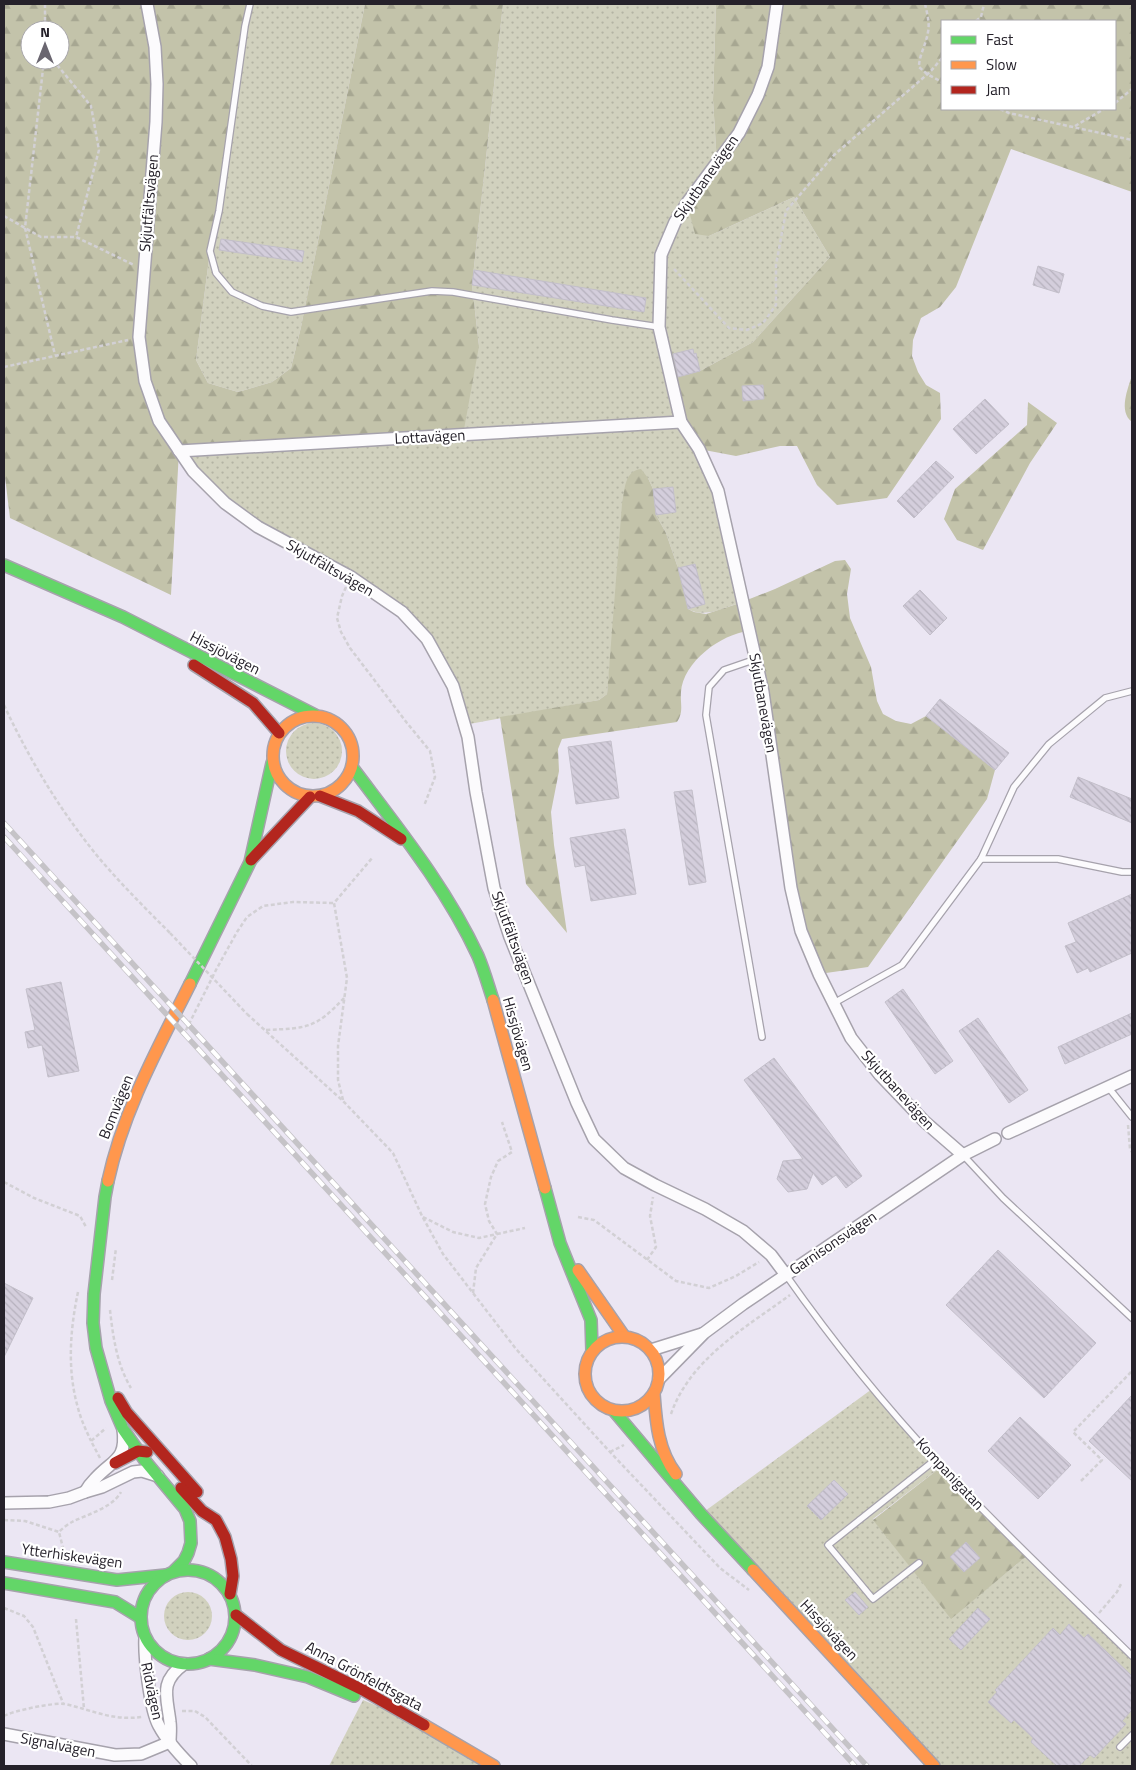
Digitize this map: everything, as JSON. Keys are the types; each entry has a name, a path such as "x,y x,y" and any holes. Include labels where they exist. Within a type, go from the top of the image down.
{"main road":[{"name":"Hissjövägen","path":"4,565 42,580 121,618 315,715"},
{"name":"Hissjövägen","path":"121,618 253,703 279,733"},
{"path":"315,715 331,720 344,731 351,742 352,767 346,780 331,793 315,796 299,795 288,789 277,776 272,763 272,748 279,733 287,724 298,718 315,715"},
{"name":"Bomvägen","path":"170,1573 184,1561 188,1553 191,1542 190,1521 185,1508 158,1476 120,1424 102,1375 96,1348 93,1322 94,1294 105,1197 114,1154 126,1118 143,1078 250,862 272,763"},
{"name":"Hissjövägen","path":"352,767 413,848 448,900 478,957 498,1015 560,1243 591,1320 592,1350"},
{"name":"Hissjövägen","path":"315,796 358,811 413,848"},
{"name":"Bomvägen","path":"250,862 315,796"},
{"name":"Hissjövägen","path":"560,1243 624,1336"},
{"path":"624,1336 636,1339 651,1350 657,1360 659,1380 654,1394 640,1406 614,1411 605,1408 592,1397 584,1375 592,1350 606,1339 624,1336"},
{"name":"Bomvägen","path":"107,1385 133,1420 195,1490 216,1520 225,1537 231,1559 233,1576 230,1594"},
{"name":"Hissjövägen","path":"654,1394 656,1428 670,1465 701,1514"},
{"name":"Hissjövägen","path":"614,1411 701,1514 934,1766"},
{"path":"111,1466 141,1452"},
{"name":"Bomvägen","path":"141,1452 153,1456 202,1511 216,1520"},
{"name":"Ytterhiskevägen","path":"4,1562 117,1580 170,1573"},
{"path":"198,1570 209,1574 220,1582 230,1594 236,1615 234,1631 228,1643 209,1659 193,1664 175,1662 160,1655 145,1638 141,1618 145,1598 151,1587 170,1573 198,1570"},
{"path":"4,1583 116,1602 141,1618"},
{"name":"Anna Grönfeldtsgata","path":"236,1615 281,1650 363,1690 420,1724"},
{"name":"Anna Grönfeldtsgata","path":"209,1659 247,1663 308,1677 420,1724"},
{"path":"420,1724 494,1766"}],"street":[{"name":"Skjutfältsvägen","path":"147,4 155,47 157,84 156,122 139,337 145,381 159,421 192,470 225,503 258,528 351,577 402,612 427,639 452,686 468,737 494,888 510,937 594,1139 624,1168 705,1209 743,1231 771,1254 786,1275"},
{"name":"Skjutbanevägen","path":"777,4 768,67 758,95 739,133 687,202 675,222 661,255 659,326 682,422 699,449 718,491 764,692 791,888 801,930 819,974 852,1038 880,1075 924,1122 963,1155"},
{"name":"Lottavägen","path":"178,451 682,422"},
{"path":"1008,1133 1132,1076"},
{"name":"Garnisonsvägen","path":"659,1380 704,1333 963,1155 995,1139"},
{"name":"Garnisonsvägen","path":"651,1350 704,1333"},
{"path":"120,1477 141,1452 140,1434 133,1420"},
{"path":"85,1492 95,1478 111,1466 122,1452 124,1440 120,1424"},
{"path":"4,1503 49,1502 69,1498 102,1487 120,1477 142,1471 158,1476"},
{"name":"Ridvägen","path":"145,1638 146,1671 158,1725 191,1766"},
{"name":"Ridvägen","path":"170,1742 170,1723 166,1698 168,1683 174,1671 184,1664"},
{"name":"Signalvägen","path":"4,1734 115,1755 141,1754 170,1742"}],"lane":[{"path":"250,4 245,26 219,212 210,251 216,274 232,292 262,306 291,312 432,291 452,292 612,320 659,326"},
{"path":"756,659 724,670 709,687 706,715 762,1037"},
{"path":"834,1003 902,965 980,859 1014,787 1049,744 1105,698 1132,691"},
{"path":"980,859 1058,859 1122,872 1132,872"},
{"path":"1108,1087 1132,1116"},
{"name":"Skjutbanevägen","path":"963,1155 1003,1198 1132,1318"},
{"name":"Kompanigatan","path":"786,1275 838,1347 936,1460 1028,1555 1132,1656"},
{"path":"919,1563 873,1599 828,1545 936,1460"},
{"path":"1120,1747 1132,1734"}],"path":[{"path":"45,4 45,20"},
{"path":"925,4 928,17 928,31 919,57 919,68 941,81"},
{"path":"977,20 980,17 984,4"},
{"path":"661,255 729,328 747,330 762,323 776,305 776,265 786,212 834,156 927,74 941,59"},
{"path":"43,70 25,228 55,356"},
{"path":"61,70 91,106 99,150 76,237"},
{"path":"1116,102 1132,89"},
{"path":"1002,110 1132,140"},
{"path":"1073,127 1102,110"},
{"path":"4,216 41,237 76,237 144,270"},
{"path":"4,367 139,337"},
{"path":"351,577 342,596 337,618 341,632 350,648 430,751 435,777 424,806"},
{"path":"4,706 16,731 54,796 99,857 247,1014 343,1101 393,1153 422,1216 443,1254 516,1349 720,1568 752,1592"},
{"path":"334,903 373,857"},
{"path":"179,1043 217,968 247,916 263,906 293,902 334,903"},
{"path":"334,903 347,978 338,1046 338,1080 343,1101"},
{"path":"264,1030 300,1028 316,1023 328,1015 345,997"},
{"path":"1126,1109 1130,1149 1132,1152"},
{"path":"497,1234 489,1221 485,1204 491,1177 498,1161 512,1152 502,1122"},
{"path":"4,1182 34,1198 80,1216 87,1231"},
{"path":"647,1260 656,1246 650,1216 655,1185"},
{"path":"422,1216 453,1232 479,1238 525,1228"},
{"path":"578,1217 594,1220 676,1281 708,1288 736,1276 771,1254"},
{"path":"473,1294 476,1268 497,1234"},
{"path":"112,1283 116,1245"},
{"path":"78,1291 72,1334 70,1366 72,1382 78,1410 91,1441 111,1466"},
{"path":"656,1428 669,1422 679,1394 691,1375 714,1352 797,1291"},
{"path":"109,1302 114,1344 125,1378 132,1390"},
{"path":"1082,1481 1102,1460 1073,1432 1132,1371"},
{"path":"91,1441 120,1424"},
{"path":"610,1452 637,1438"},
{"path":"59,1532 71,1522 112,1502 120,1494 120,1477"},
{"path":"4,1520 25,1521 59,1532"},
{"path":"59,1532 66,1559"},
{"path":"1098,1614 1117,1592 1122,1582"},
{"path":"4,1608 24,1616 33,1627 63,1703"},
{"path":"76,1619 85,1710"},
{"path":"4,1716 15,1711 63,1703 114,1717 134,1718 155,1714"},
{"path":"168,1713 195,1711 206,1717 252,1766"}],"green space":[{"path":"4,4 250,4 210,251 196,360 208,383 238,392 272,382 291,368 301,327 365,4 503,4 472,285 479,346 463,435 179,451 171,595 10,518 4,469"},
{"path":"250,4 365,4 301,327 291,368 272,382 238,392 208,383 196,360 210,251"},
{"path":"503,4 716,4 713,100 717,163 709,236 794,197 830,257 753,342 700,371 678,377 718,491 737,604 706,613 694,612 688,609 678,568 666,533 656,515 653,489 648,478 614,620 607,694 599,700 464,725 453,686 402,612 258,527 179,451 479,346 472,285"},
{"path":"716,4 1132,4 1132,192 1011,149 956,287 940,307 921,318 913,340 912,356 918,372 926,385 940,393 941,419 887,498 837,505 817,485 797,446 780,446 736,456 699,449 681,422 671,381 700,371 753,342 830,257 794,197 709,236 695,234 687,203 717,163 713,100"},
{"path":"1132,375 1132,422 1126,412 1125,400"},
{"path":"1028,402 1057,423 1030,463 983,550 957,540 944,519 955,489 1027,425"},
{"path":"641,469 653,489 656,515 666,533 678,568 688,609 706,614 775,589 835,561 845,560 851,569 847,594 850,618 871,667 877,701 883,714 896,721 911,724 926,716 995,770 987,799 868,967 819,974 801,931 749,631 738,633 716,644 696,660 683,681 681,711 677,722 562,739 558,749 559,771 551,812 567,933 526,884 500,717 599,700 607,694 622,504 628,477 631,473"},
{"path":"314,723 325,725 334,731 340,740 342,751 340,762 334,771 325,777 314,779 303,777 294,771 288,762 286,751 288,740 294,731 303,725"},
{"path":"872,1389 941,1467 873,1519 951,1618 1028,1555 1132,1656 1132,1766 934,1766 701,1514"},
{"path":"941,1467 1028,1555 951,1619 873,1520"},
{"path":"183,1592 193,1592 205,1599 212,1611 212,1621 205,1633 193,1640 183,1640 175,1636 168,1629 164,1621 164,1611 168,1603 175,1596"},
{"path":"363,1700 420,1724 494,1766 329,1766"}],"building":[{"path":"221,239 304,251 302,262 219,250"},
{"path":"1038,266 1064,274 1059,293 1033,285"},
{"path":"474,270 646,298 644,312 472,285"},
{"path":"693,349 694,354 696,353 700,371 678,377 673,354"},
{"path":"763,385 764,399 743,401 742,386"},
{"path":"985,399 1009,424 976,454 953,429"},
{"path":"936,461 954,477 914,518 897,501"},
{"path":"673,487 676,512 656,515 653,489"},
{"path":"695,564 705,604 688,609 678,568"},
{"path":"920,590 947,618 930,635 903,606"},
{"path":"940,699 1009,753 995,770 926,716"},
{"path":"611,741 619,798 576,804 568,747"},
{"path":"1078,777 1132,799 1132,823 1070,797"},
{"path":"692,790 706,882 689,885 674,792"},
{"path":"625,829 636,894 591,901 585,865 575,867 570,838"},
{"path":"1132,894 1132,953 1090,972 1088,968 1077,973 1065,946 1076,942 1068,923"},
{"path":"61,982 79,1071 48,1077 42,1045 28,1048 25,1032 35,1030 26,989"},
{"path":"903,989 953,1061 935,1074 885,1002"},
{"path":"1132,1013 1132,1034 1065,1064 1058,1047"},
{"path":"978,1018 1028,1090 1009,1103 959,1031"},
{"path":"774,1058 862,1176 846,1188 836,1175 822,1185 813,1173 807,1189 788,1192 777,1179 783,1161 803,1159 744,1080"},
{"path":"998,1250 1096,1343 1044,1398 946,1305"},
{"path":"4,1283 33,1298 4,1357"},
{"path":"1132,1395 1132,1481 1089,1441"},
{"path":"1020,1417 1071,1465 1038,1499 988,1451"},
{"path":"834,1480 848,1494 821,1520 807,1506"},
{"path":"966,1542 980,1558 964,1572 950,1557"},
{"path":"855,1592 868,1607 859,1615 845,1600"},
{"path":"978,1608 990,1619 961,1650 949,1639"},
{"path":"1069,1624 1084,1638 1088,1634 1132,1676 1132,1710 1122,1721 1126,1724 1094,1758 1090,1755 1079,1766 1057,1766 1031,1742 1033,1738 1014,1720 1011,1723 988,1702 997,1692 995,1690 1053,1628 1060,1635"}],"railway":[{"path":"4,823 867,1766"},
{"path":"4,837 855,1766"}],"traffic: fast":[{"path":"4,565 123,617 315,715"},
{"path":"190,984 250,862 272,763"},
{"path":"352,767 420,858 451,906 478,956 493,1000"},
{"path":"108,1181 94,1294 93,1323 96,1348 111,1401 123,1429 146,1462 185,1509 190,1521 191,1543 188,1553 184,1561 174,1571"},
{"path":"545,1188 560,1243 591,1320 592,1351"},
{"path":"614,1411 701,1514 753,1570"},
{"path":"4,1562 117,1580 166,1575"},
{"path":"188,1570 206,1573 221,1584 232,1599 235,1617 232,1635 221,1650 206,1661 188,1664 170,1661 155,1650 144,1635 141,1617 144,1599 155,1584 170,1573 188,1570"},
{"path":"4,1583 115,1602 141,1618"},
{"path":"209,1659 255,1665 308,1677 354,1696"}],"traffic: slow":[{"path":"305,716 321,716 342,727 353,748 353,756 353,764 342,785 321,796 305,796 291,790 279,778 273,764 273,748 279,734 291,722 305,716"},
{"path":"108,1181 132,1105 190,984"},
{"path":"493,1000 545,1188"},
{"path":"578,1270 624,1336"},
{"path":"622,1337 636,1340 648,1348 656,1360 659,1374 656,1388 648,1400 636,1408 622,1411 608,1408 596,1400 588,1388 585,1374 588,1360 596,1348 608,1340 622,1337"},
{"path":"654,1394 659,1436 665,1456 676,1474"},
{"path":"753,1570 934,1766"},
{"path":"424,1725 494,1766"}],"traffic: jam":[{"path":"194,665 253,703 279,733"},
{"path":"320,796 358,811 401,839"},
{"path":"251,860 310,797"},
{"path":"118,1398 127,1413 197,1492"},
{"path":"115,1463 138,1451 147,1452"},
{"path":"181,1488 202,1511 216,1520 225,1537 233,1576 230,1594"},
{"path":"236,1615 281,1650 363,1690 424,1725"}]}
